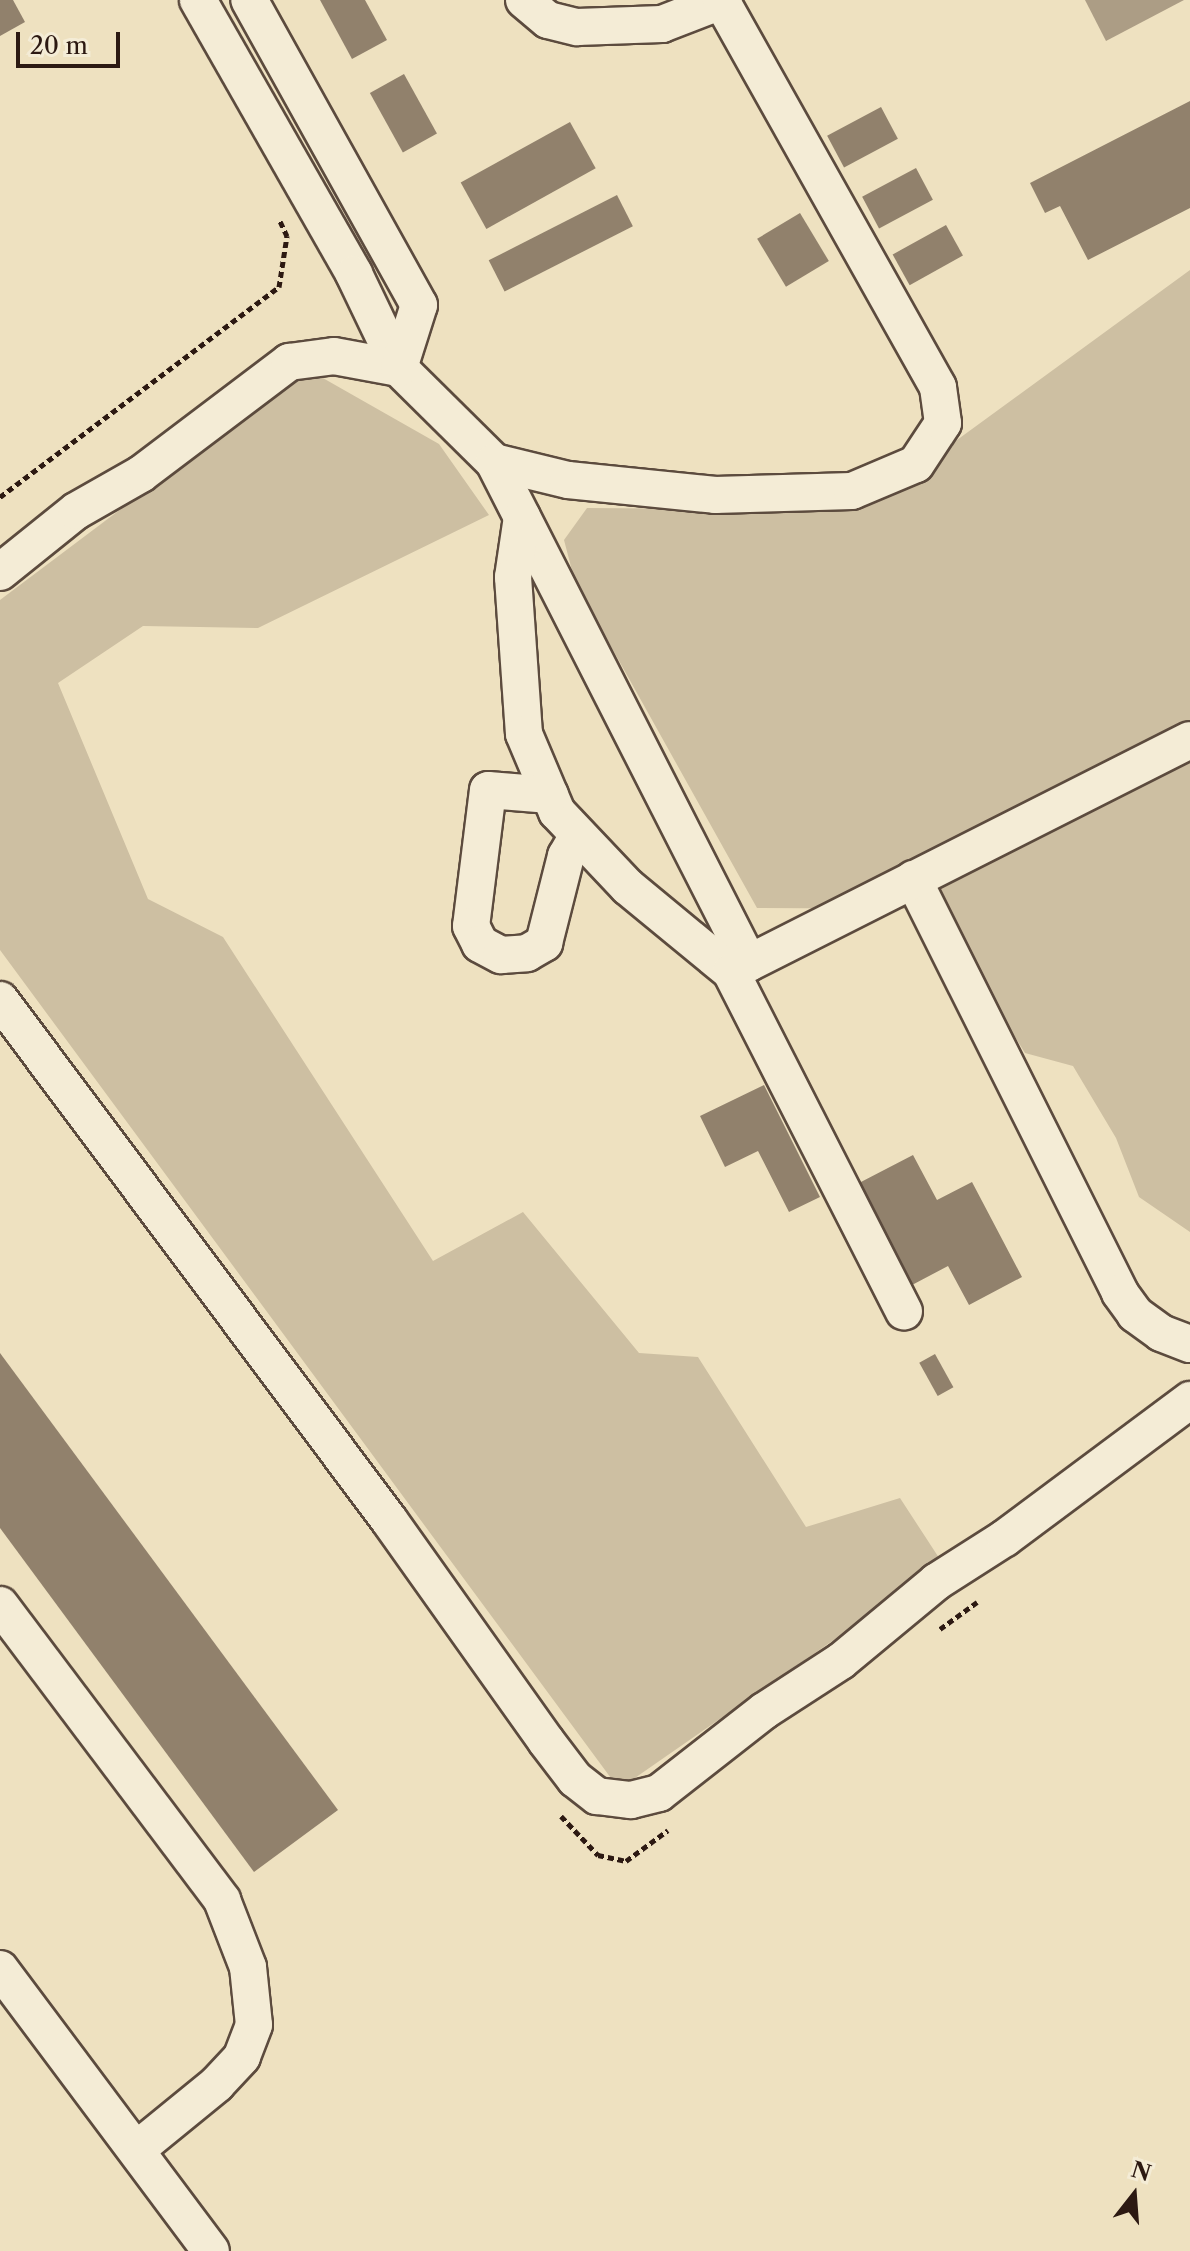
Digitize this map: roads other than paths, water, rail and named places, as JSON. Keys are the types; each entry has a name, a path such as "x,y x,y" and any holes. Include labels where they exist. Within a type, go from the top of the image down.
{"lane":[{"path":"198,0 354,274 399,368 494,462 904,1311"},
{"path":"249,0 419,305 399,368"},
{"path":"494,462 568,480 715,495 852,491 916,464 943,423 938,387 722,0 662,24 577,27 548,20 524,0"},
{"path":"0,572 76,511 141,474 289,362 334,356 399,368"},
{"path":"522,517 513,577 524,734 557,812 628,887 740,968"},
{"path":"740,968 1190,740"},
{"path":"550,795 488,790 471,926 480,944 501,955 527,953 544,943 566,856 578,835"},
{"path":"913,879 1120,1293 1135,1314 1161,1333 1190,1344"},
{"path":"0,1000 79,1112 155,1203 202,1274 380,1507 546,1741 575,1779 597,1796 631,1800 659,1793 764,1711 841,1661 936,1582 1005,1538 1190,1400"},
{"path":"0,1605 222,1900 248,1967 254,2025 242,2057 217,2084 136,2150"},
{"path":"0,1969 211,2251"}]}
